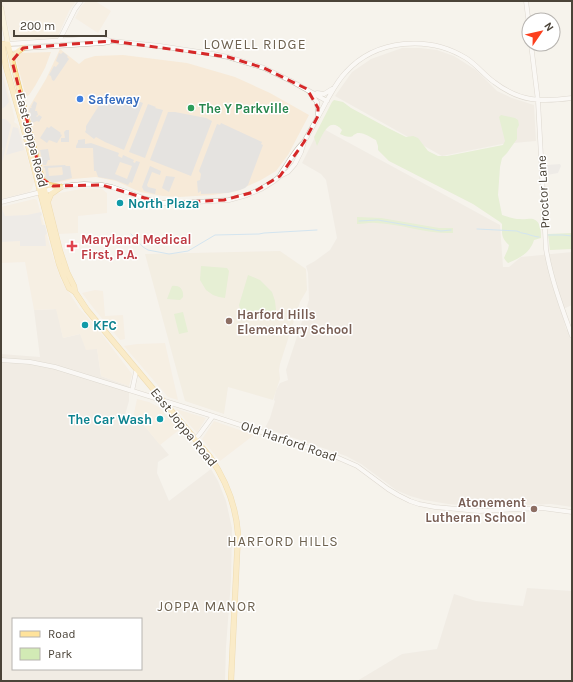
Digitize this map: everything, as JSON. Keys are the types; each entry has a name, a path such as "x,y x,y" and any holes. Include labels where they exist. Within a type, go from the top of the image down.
{"main road":[{"name":"East Joppa Road","path":"1,8 12,61 42,179 42,191 48,202 63,260 74,286 74,292"},
{"name":"East Joppa Road","path":"2,45 6,68 42,191 62,275 69,288 74,292 87,310 210,457 223,478 233,503 238,534 238,554 231,681"},
{"path":"2,45 9,46"},
{"path":"12,61 15,54 23,48"},
{"path":"1,58 6,68"},
{"path":"42,179 48,185 60,187"},
{"path":"48,202 52,194 60,187"}],"street":[{"path":"58,43 75,9 81,1"},
{"path":"526,1 527,12"},
{"path":"9,46 23,48 103,39 228,57 264,68 286,78 327,101"},
{"path":"9,46 58,43"},
{"path":"1,202 42,191 78,184 102,185 146,199 178,203 237,198 261,189 288,172 295,164 304,142 318,116 334,88 346,72 358,61 371,53 397,45 423,44 442,47 454,52 471,61 495,83 519,96 538,100 572,98"},
{"name":"Proctor Lane","path":"532,52 538,100 546,249 554,284 572,336"},
{"path":"307,90 322,94 334,88"},
{"path":"307,90 312,94 317,102 318,116"},
{"name":"Old Harford Road","path":"1,360 42,364 163,400 344,460 363,471 394,493 419,504 479,511 542,508 572,512"},
{"path":"132,391 136,372 138,371"},
{"path":"195,439 213,416"}],"highlighted area":[{"path":"111,41 228,57 264,68 307,89 318,108 318,116 304,142 280,176 254,192 224,200 161,203 102,185 53,186 42,179 12,61 23,48"}],"shaded area":[{"path":"1,1 76,1 69,11 57,38 12,40"},
{"path":"86,1 95,1 111,11 98,33 75,18"},
{"path":"402,48 437,50 454,56 476,70 497,91 512,98 534,105 536,141 502,144 442,156 335,96 352,72 371,59"},
{"path":"60,49 79,64 85,59 95,56 123,55 187,63 235,77 270,93 309,115 288,155 276,171 237,191 213,195 179,197 163,196 140,192 116,181 96,177 73,179 50,184 45,180 28,109 46,79"},
{"path":"51,52 45,68 35,86 26,97 16,59 17,56 20,53"},
{"path":"63,52 69,59 54,81 49,75 54,66 56,67 59,63 56,61 59,53 61,54"},
{"path":"1,65 15,119 14,122 19,127 34,182 32,189 29,192 1,199"},
{"path":"1,69 9,102 1,109"},
{"path":"112,98 118,101 120,99 131,101 133,99 143,103 124,150 96,137 94,139 85,132 86,126 103,99 110,100"},
{"path":"34,101 37,103 35,111 37,111 38,115 36,116 37,117 39,115 42,117 39,122 37,121 32,123 29,114 31,113 29,112"},
{"path":"148,104 163,110 145,158 129,152"},
{"path":"168,112 206,118 212,121 191,176 150,160"},
{"path":"1,119 5,119 11,125 1,164 3,148 1,147"},
{"path":"221,123 262,142 261,144 263,145 248,185 245,188 228,193 201,194 201,191 198,193 197,181 200,180 201,174 199,171 217,124 220,125"},
{"path":"51,126 62,135 57,143 49,140 47,143 40,138 47,127 49,128"},
{"path":"13,127 18,128 24,150 6,155"},
{"path":"320,127 500,225 503,267 509,267 521,257 572,252 572,305 561,310 572,344 572,507 551,504 488,507 448,504 424,500 396,490 361,464 346,456 265,428 270,418 275,401 276,390 280,383 288,380 286,370 309,300 308,273 306,266 330,250 337,238 326,180 321,174 302,163"},
{"path":"69,130 69,142 61,142 61,138 65,138 64,132"},
{"path":"85,139 85,144 91,143 119,153 118,156 122,158 123,155 134,160 133,162 135,163 136,161 140,162 132,183 130,182 128,185 115,180 98,177 96,171 94,171 93,148 76,148 78,140","holes":["120,162 132,166 127,179 115,174"]},
{"path":"48,149 50,160 48,160 46,165 43,165 40,150"},
{"path":"560,164 561,166 558,173 547,175 547,165"},
{"path":"44,166 70,166 72,178 52,183 50,181 48,182 45,176","holes":["62,167 63,174 49,176 48,168"]},
{"path":"150,166 161,171 160,175 152,172 147,185 148,187 156,189 155,194 144,191 142,187"},
{"path":"166,176 175,177 169,192 162,188"},
{"path":"86,188 102,189 107,193 107,213 78,216 78,233 59,234 50,201 54,194"},
{"path":"34,199 37,200 61,280 79,308 97,328 132,374 129,386 101,376 97,349 86,350 80,334 63,338 56,309 34,310 25,262 1,263 1,207"},
{"path":"1,207 5,216 27,215 41,212 42,215 40,216 42,225 45,225 47,234 45,235 46,246 20,246 20,241 1,242"},
{"name":"Harford Hills Elementary School","path":"280,251 306,269 307,290 300,302 280,364 280,379 273,400 228,387 224,414 185,401 145,254"},
{"path":"95,290 103,291 105,316 123,315 125,339 120,340 82,293"},
{"path":"57,309 63,338 80,334 97,348 101,376 129,386 129,401 125,415 142,423 169,455 158,462 157,473 169,501 211,469 218,481 226,501 232,528 231,581 225,681 1,681 1,354 40,357 34,310"},
{"path":"165,343 178,400 168,397 124,346"},
{"path":"137,399 149,402 159,407 179,430 160,445 142,423 133,418"},
{"path":"176,409 206,418 197,433"},
{"path":"214,421 254,435 220,461 202,439"},
{"path":"527,588 572,591 572,681 357,681 402,654 437,649 454,594 476,601 523,606"}],"green space":[{"path":"334,100 343,102 351,108 406,137 413,136 418,138 428,151 438,156 447,156 503,145 505,141 499,117 501,115 518,120 519,125 517,129 517,139 502,158 498,195 502,215 516,219 536,220 540,227 541,238 534,240 527,252 508,263 504,258 509,245 503,238 502,224 500,222 473,204 389,161 378,150 376,140 360,133 357,133 351,137 345,136 340,134 342,130 333,125 326,129 317,146 314,137"},
{"path":"357,217 381,218 439,228 453,228 453,233 434,232 386,224 357,224"},
{"path":"572,233 572,249 550,250 548,234"},
{"path":"201,266 227,268 229,271 225,298 213,295 206,290 200,280"},
{"path":"248,275 260,280 272,292 276,310 274,321 240,309 239,305"},
{"path":"172,286 179,287 182,290 183,297 180,300 167,299"},
{"path":"183,312 188,332 179,334 174,314"}],"waterway":[{"path":"359,221 378,220 441,231 451,230"},
{"path":"477,229 517,231 539,237"},
{"path":"131,234 143,247 148,250 169,254 188,251 215,235 317,230"},
{"path":"547,235 572,236"}],"place":[{"name":"Safeway","path":"80,99"},
{"name":"The Y Parkville","path":"191,108"},
{"name":"North Plaza","path":"120,203"},
{"name":"Maryland Medical First, P.A.","path":"72,246"},
{"name":"Harford Hills Elementary School","path":"229,321"},
{"name":"KFC","path":"85,325"},
{"name":"The Car Wash","path":"160,419"},
{"name":"Atonement Lutheran School","path":"534,509"}],"district":[{"name":"LOWELL RIDGE","path":"255,44"},
{"name":"HARFORD HILLS","path":"283,541"},
{"name":"JOPPA MANOR","path":"207,606"}]}
